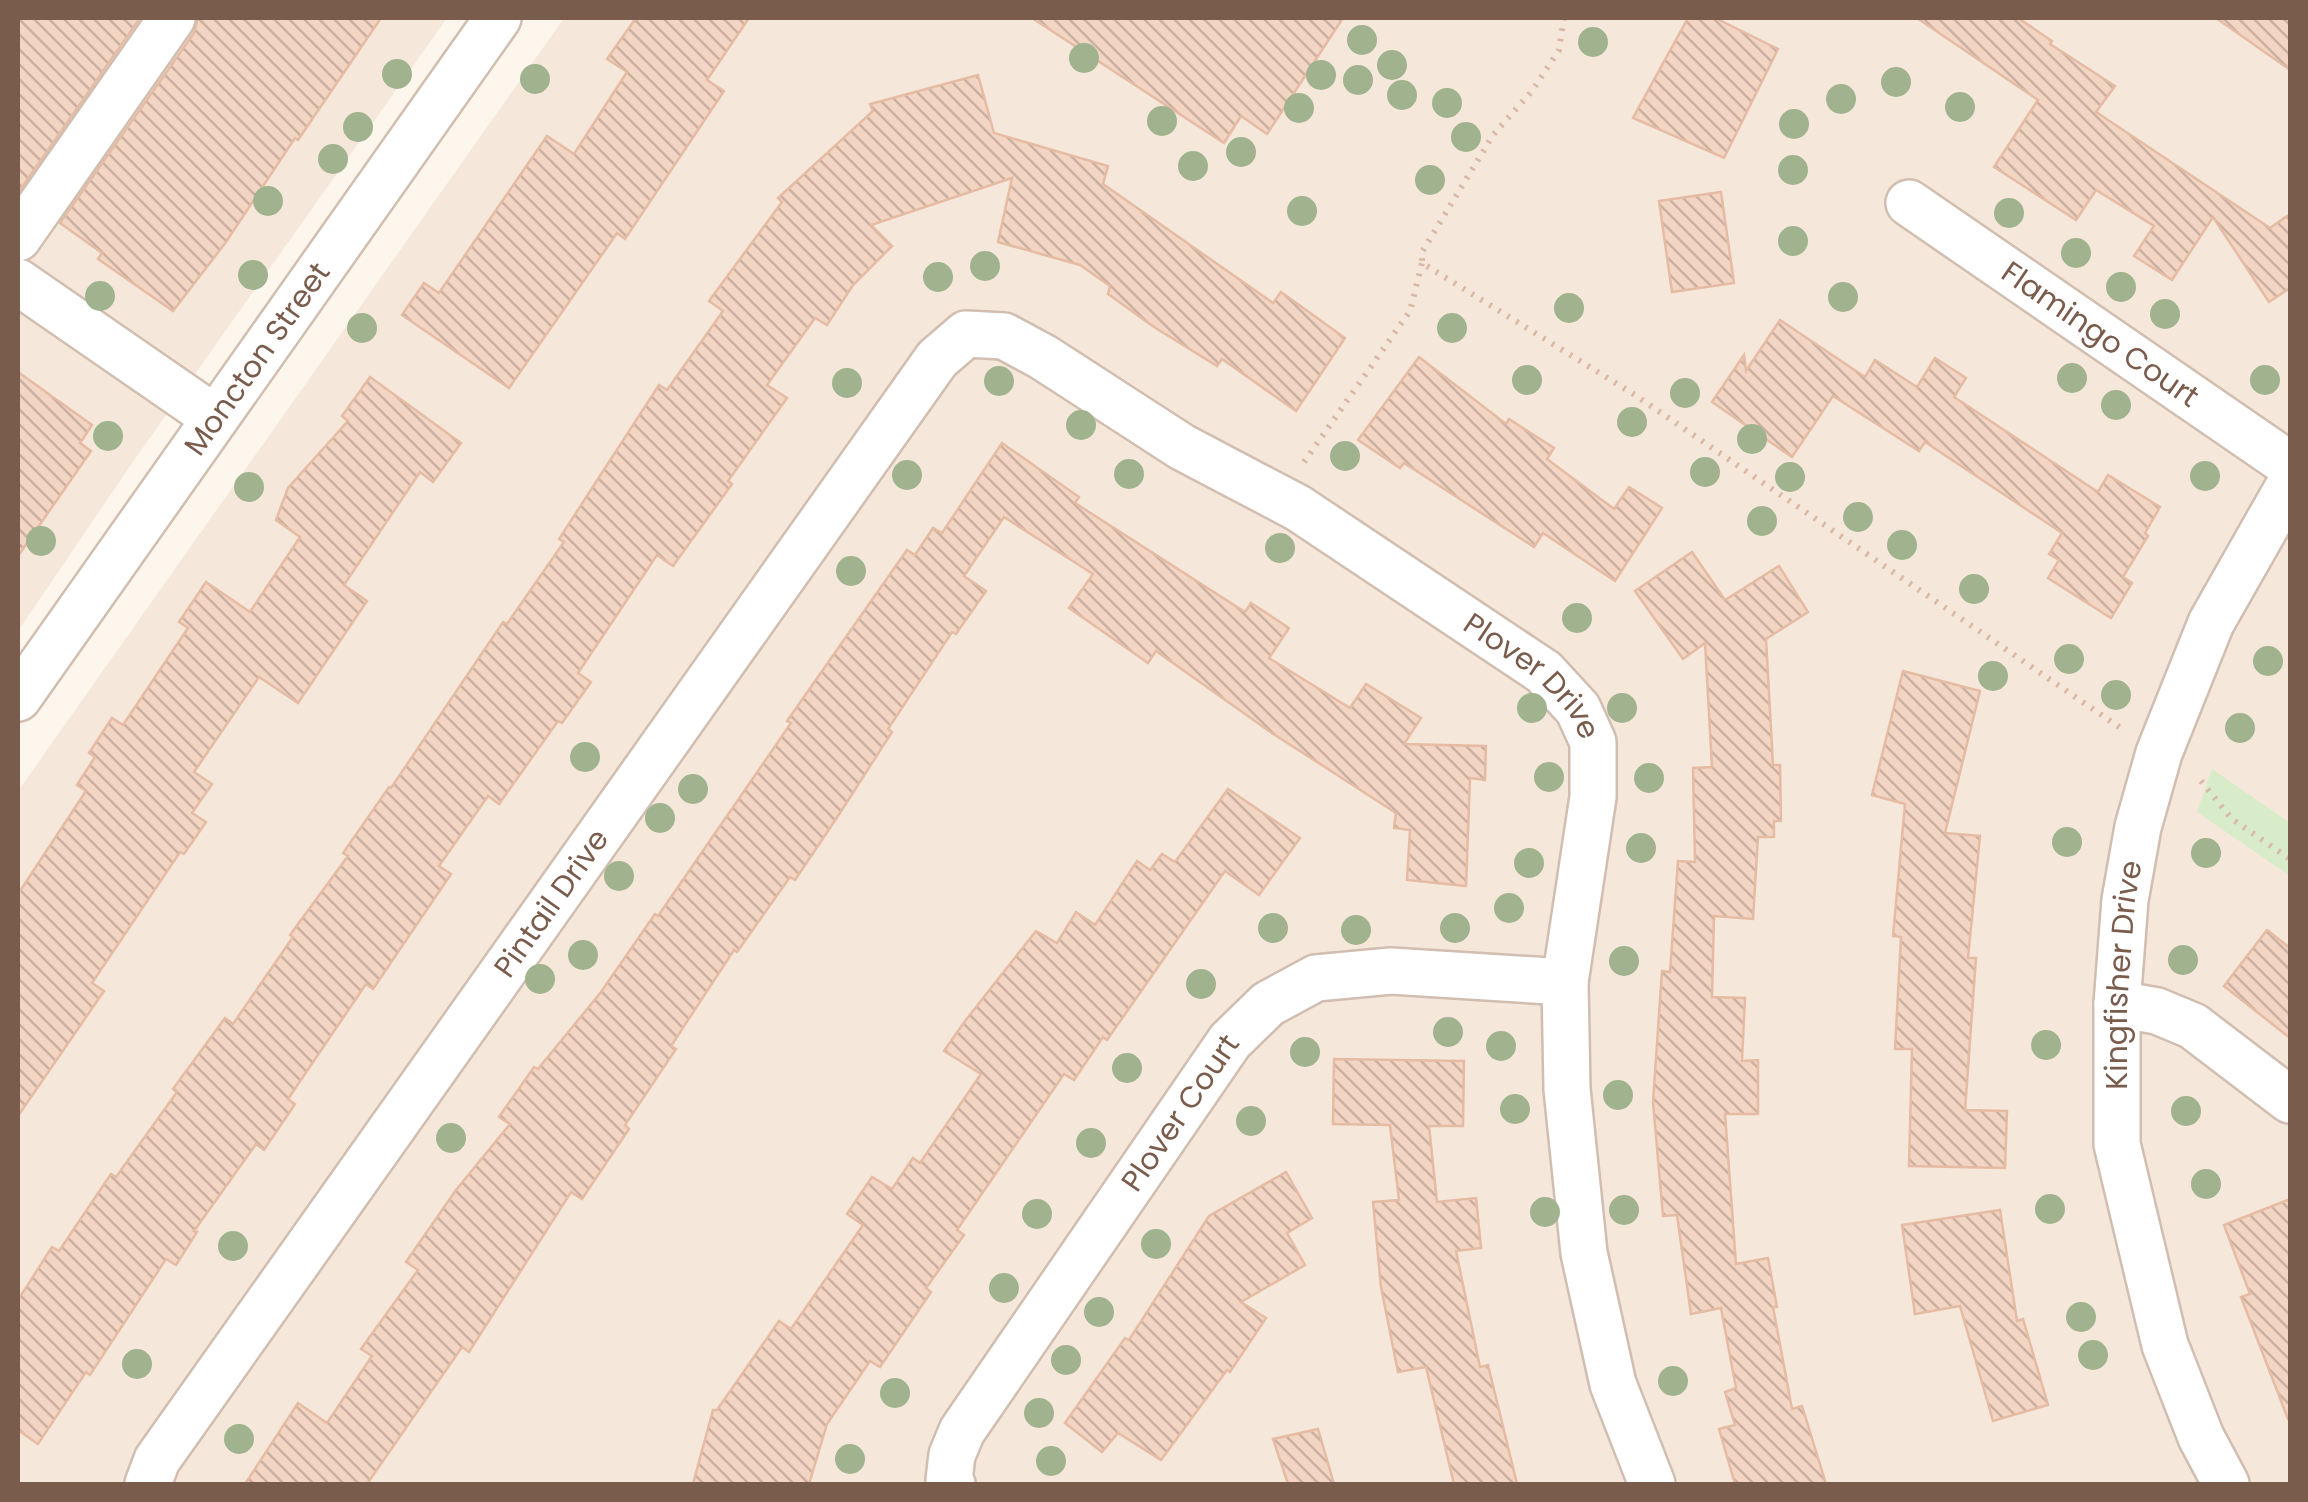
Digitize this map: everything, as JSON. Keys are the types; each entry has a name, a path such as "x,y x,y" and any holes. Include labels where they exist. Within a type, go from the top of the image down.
{"street":[{"path":"18,238 172,18"},
{"name":"Moncton Street","path":"18,698 498,18"},
{"name":"Flamingo Court","path":"1909,204 2290,465"},
{"path":"18,282 215,418"},
{"name":"Plover Drive","path":"966,334 1004,336 1182,447 1298,508 1544,672 1578,709 1593,742 1593,797 1565,982 1567,1090 1584,1253 1614,1384 1652,1484"},
{"name":"Pintail Drive","path":"148,1484 157,1460 937,358 966,334"},
{"name":"Kingfisher Drive","path":"2226,1484 2201,1436 2165,1345 2118,1144 2117,1004 2125,900 2138,827 2159,754 2211,623 2290,484"},
{"name":"Plover Court","path":"952,1484 952,1455 962,1431 1230,1042 1268,1004 1316,978 1391,972 1565,982"},
{"path":"2117,1004 2156,1012 2193,1026 2290,1100"}],"path":[{"path":"1300,470 1410,311 1422,252 1494,134 1532,91 1559,50 1564,18"},
{"path":"1422,263 1636,395 2122,729"},
{"path":"2201,781 2232,819 2290,859"}],"shaded area":[{"path":"18,18 447,18 18,631"},
{"path":"564,18 2290,18 2290,1484 18,1484 18,791"}],"green space":[{"path":"2212,769 2290,823 2290,876 2197,812"}],"building":[{"path":"18,18 140,18 18,193"},
{"path":"198,18 381,18 226,242 173,311 98,259 102,253 60,223 194,33"},
{"path":"636,18 749,18 707,80 724,91 625,239 617,233 509,388 402,315 424,283 439,293 547,136 574,154 627,72 607,59"},
{"path":"1032,18 1343,18 1267,134 1241,116 1224,143"},
{"path":"1688,18 1715,18 1778,49 1724,158 1633,118"},
{"path":"1917,18 2018,18 2115,86 2096,112 2270,228 2290,214 2290,288 2269,302 2213,217 2172,280 2134,256 2154,226 2096,190 2076,220 1994,167 2038,100"},
{"path":"2216,18 2290,18 2290,70"},
{"path":"978,75 994,133 1108,166 1103,184 1273,303 1281,292 1345,338 1296,411 1222,359 1217,366 1154,327 1108,294 1110,286 1080,265 998,242 1012,178 871,225 892,246 853,285 827,325 815,318 767,385 787,398 728,481 732,484 673,566 657,555 578,673 591,682 499,804 488,796 439,866 451,874 373,989 366,984 288,1099 295,1104 264,1150 256,1144 194,1231 197,1232 176,1265 166,1259 90,1375 86,1372 38,1444 18,1430 18,1300 52,1247 59,1251 111,1174 116,1177 225,1018 233,1024 293,937 290,935 348,856 343,853 503,622 507,624 564,542 559,539 659,385 667,390 723,311 709,301 782,202 778,198 873,111 870,104"},
{"path":"1721,192 1734,283 1672,292 1659,201"},
{"path":"1780,320 1865,377 1875,360 1917,387 1935,358 1966,378 1954,397 2098,492 2108,475 2160,507 2123,577 2132,583 2111,618 2048,578 2059,560 2049,554 2062,533 1925,442 1919,451 1833,396 1792,457 1712,402 1744,355 1746,371"},
{"path":"1419,357 1506,424 1509,419 1554,448 1547,459 1614,509 1629,487 1662,508 1615,581 1543,533 1534,547 1404,463 1400,468 1358,440"},
{"path":"18,372 92,425 80,443 91,451 18,556"},
{"path":"370,377 461,443 433,482 420,472 344,585 367,601 298,703 259,677 194,772 212,784 192,813 206,822 184,854 180,852 92,983 104,991 18,1116 18,894 86,791 77,785 95,757 89,753 112,718 123,725 188,628 179,622 206,582 250,612 300,537 276,520 288,488 348,421 342,416"},
{"path":"1002,443 1079,497 1075,503 1245,612 1251,603 1289,628 1269,658 1350,708 1366,684 1421,718 1404,744 1486,746 1485,780 1470,778 1466,886 1407,880 1410,830 1394,828 1396,813 1269,731 1156,651 1148,663 1069,608 1093,574 1004,517 964,576 986,591 956,634 952,632 888,729 892,732 838,816 795,880 790,877 737,952 734,950 671,1046 676,1049 582,1199 571,1192 469,1352 462,1347 367,1484 245,1484 298,1403 327,1423 372,1356 361,1349 418,1270 406,1262 456,1190 510,1124 499,1117 534,1067 538,1069 601,992 655,914 658,916 791,723 787,721 907,550 915,555 933,528 942,533"},
{"path":"1692,552 1725,600 1779,566 1808,612 1766,639 1773,765 1780,765 1781,821 1774,821 1774,837 1758,837 1753,919 1714,916 1712,997 1745,998 1742,1061 1758,1060 1758,1114 1725,1114 1736,1264 1768,1258 1792,1409 1802,1406 1826,1484 1735,1484 1719,1429 1735,1425 1725,1392 1736,1388 1721,1308 1691,1314 1677,1215 1663,1216 1653,1102 1662,971 1670,972 1678,861 1695,862 1693,768 1712,767 1705,643 1683,659 1635,591"},
{"path":"1903,671 1980,691 1945,833 1980,836 1968,958 1976,958 1965,1110 2007,1111 2005,1168 1909,1166 1912,1049 1895,1049 1901,937 1893,936 1905,804 1872,795"},
{"path":"1228,789 1300,838 1259,895 1225,871 1107,1040 1103,1037 1074,1080 1064,1074 957,1230 964,1235 926,1288 931,1292 880,1367 870,1361 827,1424 809,1484 693,1484 713,1410 717,1410 779,1321 791,1329 863,1225 847,1214 872,1177 892,1189 913,1158 920,1163 981,1074 944,1051 965,1021 1036,931 1057,943 1076,912 1095,925 1137,861 1150,870 1162,854 1175,862"},
{"path":"2267,930 2290,948 2290,1038 2224,986"},
{"path":"1334,1059 1464,1061 1463,1126 1429,1126 1437,1202 1476,1198 1481,1248 1456,1251 1480,1367 1488,1365 1517,1484 1454,1484 1426,1367 1398,1372 1381,1287 1373,1202 1399,1200 1390,1125 1333,1124"},
{"path":"1286,1172 1312,1218 1287,1233 1305,1265 1241,1302 1266,1318 1230,1372 1227,1370 1161,1460 1118,1433 1102,1452 1065,1423 1125,1338 1129,1340 1209,1216"},
{"path":"2290,1199 2288,1419 2241,1297 2250,1294 2224,1225"},
{"path":"2000,1210 2017,1321 2023,1319 2048,1405 1993,1421 1960,1306 1915,1314 1902,1225"},
{"path":"1318,1429 1334,1484 1288,1484 1273,1439"}]}
